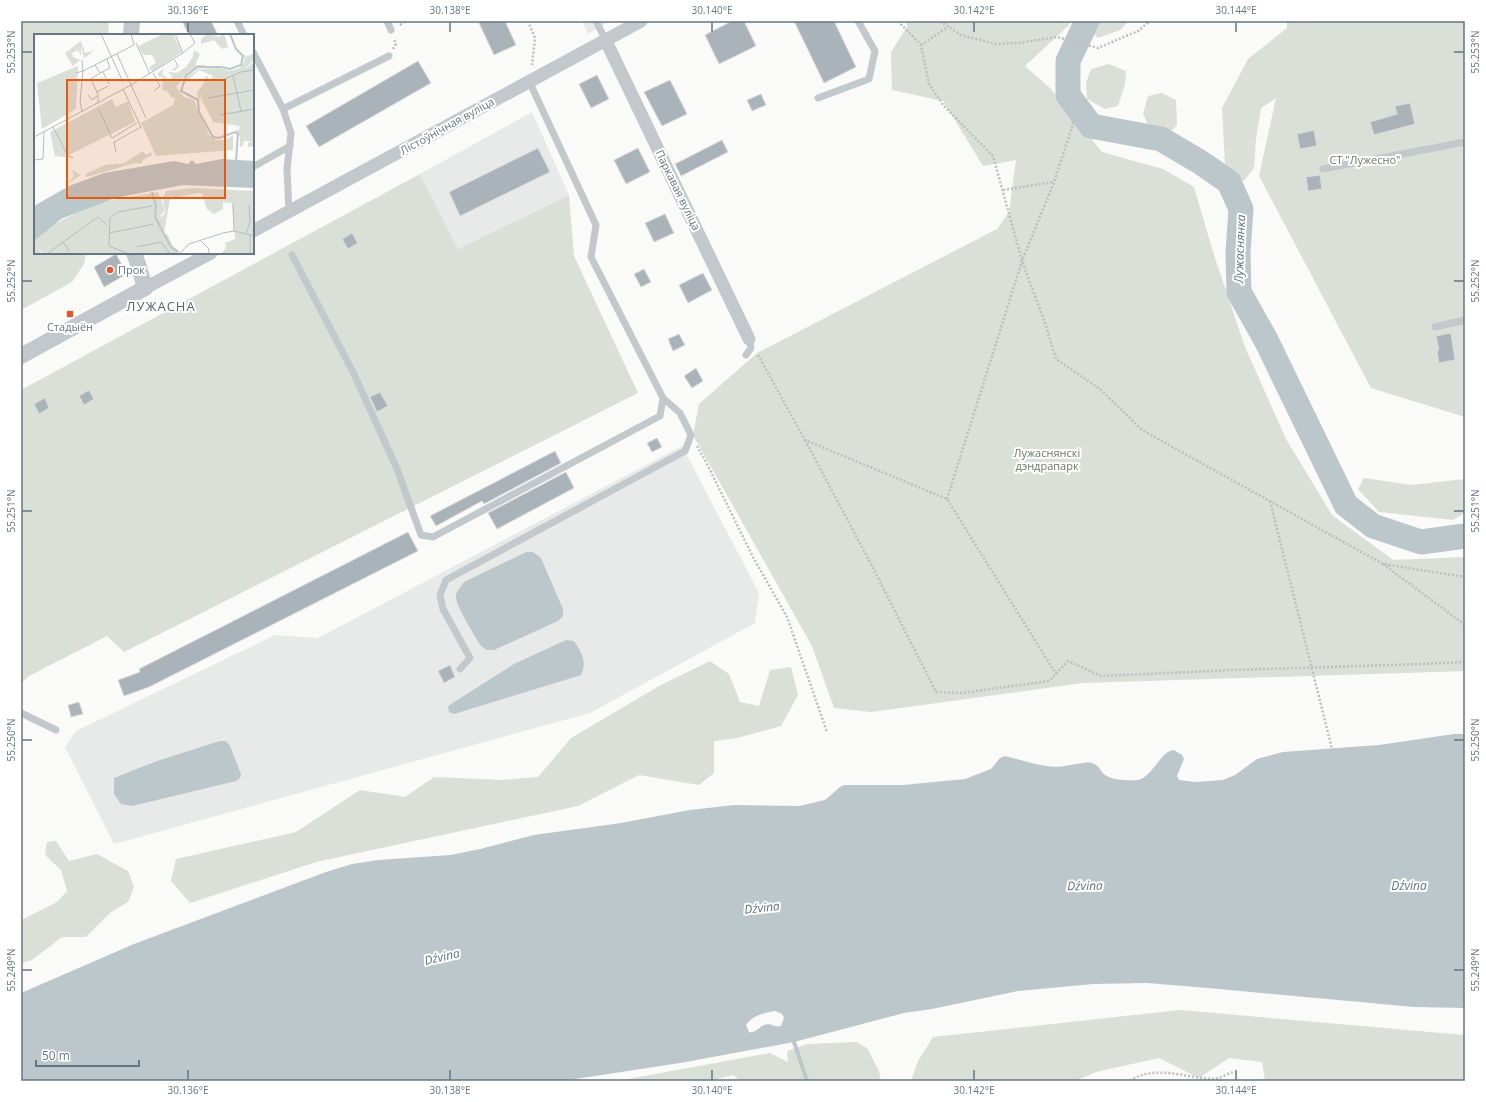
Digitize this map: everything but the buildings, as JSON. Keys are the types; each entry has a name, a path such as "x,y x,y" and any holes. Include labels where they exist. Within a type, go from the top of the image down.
{"street":[{"path":"131,34 132,21"},
{"name":"Лістоўнічная вуліца","path":"254,230 642,21"},
{"name":"Паркавая вуліца","path":"606,41 749,339"},
{"path":"134,254 145,288"},
{"path":"21,356 209,254"}],"lane":[{"path":"237,21 244,34"},
{"path":"387,21 391,30"},
{"path":"596,21 606,41"},
{"path":"818,98 869,79 875,51 858,21"},
{"path":"254,54 283,109 291,133 287,169 289,212"},
{"path":"283,109 389,56"},
{"path":"460,669 470,658 443,609 440,595 446,580 685,451 690,435 680,413 663,398 591,257 596,225 529,81"},
{"path":"1323,169 1465,142"},
{"path":"254,166 290,146"},
{"path":"292,255 354,374 397,469 420,535 433,537 660,416 663,398"},
{"path":"1435,327 1465,320"},
{"path":"746,355 751,348 749,339"},
{"path":"21,713 56,730"}],"path":[{"path":"528,21 535,38 529,81"},
{"path":"898,21 920,45 929,84 943,106 993,156 1022,261 1046,326 1056,359 1100,389 1142,430 1383,564 1465,625"},
{"path":"940,21 961,35 995,44 1019,43 1058,37 1098,48 1138,31 1150,21"},
{"path":"920,45 948,27"},
{"path":"389,56 396,44 391,30"},
{"path":"947,498 1022,261 1054,182 1075,118"},
{"path":"1003,190 1054,182"},
{"path":"749,339 872,566 936,692 962,693 1049,681 1068,661 1101,676 1465,662"},
{"path":"690,435 706,462 753,557 787,617 827,732"},
{"path":"804,440 947,498 1056,674"},
{"path":"1269,501 1332,749"},
{"path":"1383,564 1465,577"},
{"path":"1130,1081 1136,1077 1154,1073 1174,1073 1214,1079 1233,1072"}],"shaded area":[{"path":"582,21 610,21 588,34"},
{"path":"532,112 569,195 458,249 420,174"},
{"path":"682,446 759,593 755,623 590,713 114,844 65,747 76,731 275,635 318,638"}],"green space":[{"path":"21,21 109,21 108,34 34,34 34,254 86,254 84,264 72,282 21,310"},
{"name":"Лужаснянскі дэндрапарк","path":"906,21 1071,21 1069,25 1025,66 1050,88 1102,152 1163,169 1194,187 1213,252 1245,347 1286,439 1332,515 1393,560 1465,557 1465,671 1083,683 871,712 834,708 812,646 693,435 699,404 757,353 997,229 1009,212 1016,160 983,166 943,101 892,90 891,52 907,27"},
{"path":"1098,21 1129,21 1120,30 1098,38 1092,33"},
{"name":"СТ \"Лужесно\"","path":"1287,21 1465,21 1465,417 1371,388 1259,176 1276,98 1261,108 1256,139 1254,168 1244,181 1235,177 1225,164 1222,108 1248,59 1287,28"},
{"path":"1109,64 1126,71 1125,84 1118,106 1105,109 1087,99 1086,83 1091,69"},
{"path":"1162,93 1176,100 1177,125 1169,133 1149,127 1143,114 1148,96"},
{"path":"420,174 458,249 569,195 574,256 638,393 124,652 107,636 29,676 21,683 21,390"},
{"path":"1364,478 1411,485 1465,479 1465,513 1453,520 1379,512 1358,489"},
{"path":"710,661 729,674 740,702 759,706 770,670 791,667 798,695 781,726 737,738 714,741 714,773 699,785 639,775 578,806 316,862 190,903 171,881 176,859 296,832 360,790 405,797 434,777 502,780 538,777 571,738 659,686"},
{"path":"56,841 69,861 97,854 128,871 134,887 128,902 111,912 86,937 62,937 32,960 21,963 21,920 57,902 67,891 61,870 45,855 47,842"},
{"path":"1180,1010 1465,1035 1465,1081 1265,1081 1262,1062 1229,1058 1199,1078 1159,1058 1096,1072 1075,1081 911,1081 918,1061 933,1037"},
{"path":"856,1042 867,1048 879,1071 881,1081 740,1081 733,1075 710,1081 617,1081 770,1053 788,1062 787,1051 807,1044"}],"water":[{"path":"526,552 533,552 541,558 563,609 563,616 558,621 494,650 487,650 481,646 463,615 457,603 456,594 464,582"},
{"path":"566,640 574,641 583,658 584,666 581,675 454,714 449,712 448,706 514,664"},
{"name":"Dźvina","path":"1454,734 1465,734 1465,1008 1414,1007 1147,983 1093,984 1018,991 932,1009 904,1013 794,1042 680,1063 562,1081 21,1081 21,993 134,944 326,872 352,864 378,860 451,855 534,835 621,823 690,810 734,805 799,806 825,800 844,785 903,785 965,779 991,769 1000,758 1005,756 1036,764 1056,767 1092,763 1108,777 1121,780 1138,780 1148,774 1169,751 1174,750 1182,755 1184,759 1177,776 1179,780 1195,782 1223,780 1235,775 1257,759 1283,752 1379,745","holes":["775,1011 782,1014 784,1018 781,1026 766,1024 755,1031 749,1032 746,1025 755,1017 763,1014"]},
{"path":"220,741 226,741 230,746 241,774 240,778 236,781 132,806 121,804 114,794 114,778 157,761"}],"waterway":[{"name":"Лужаснянка","path":"1087,21 1068,61 1068,95 1091,126 1161,139 1200,162 1229,182 1241,209 1238,253 1239,292 1266,340 1346,505 1373,526 1421,542 1465,536"},
{"path":"794,1038 807,1081"}],"place":[{"name":"Прок","path":"110,270"},
{"name":"Стадыён","path":"70,314"}],"district":[{"name":"ЛУЖАСНА","path":"161,306"}]}
